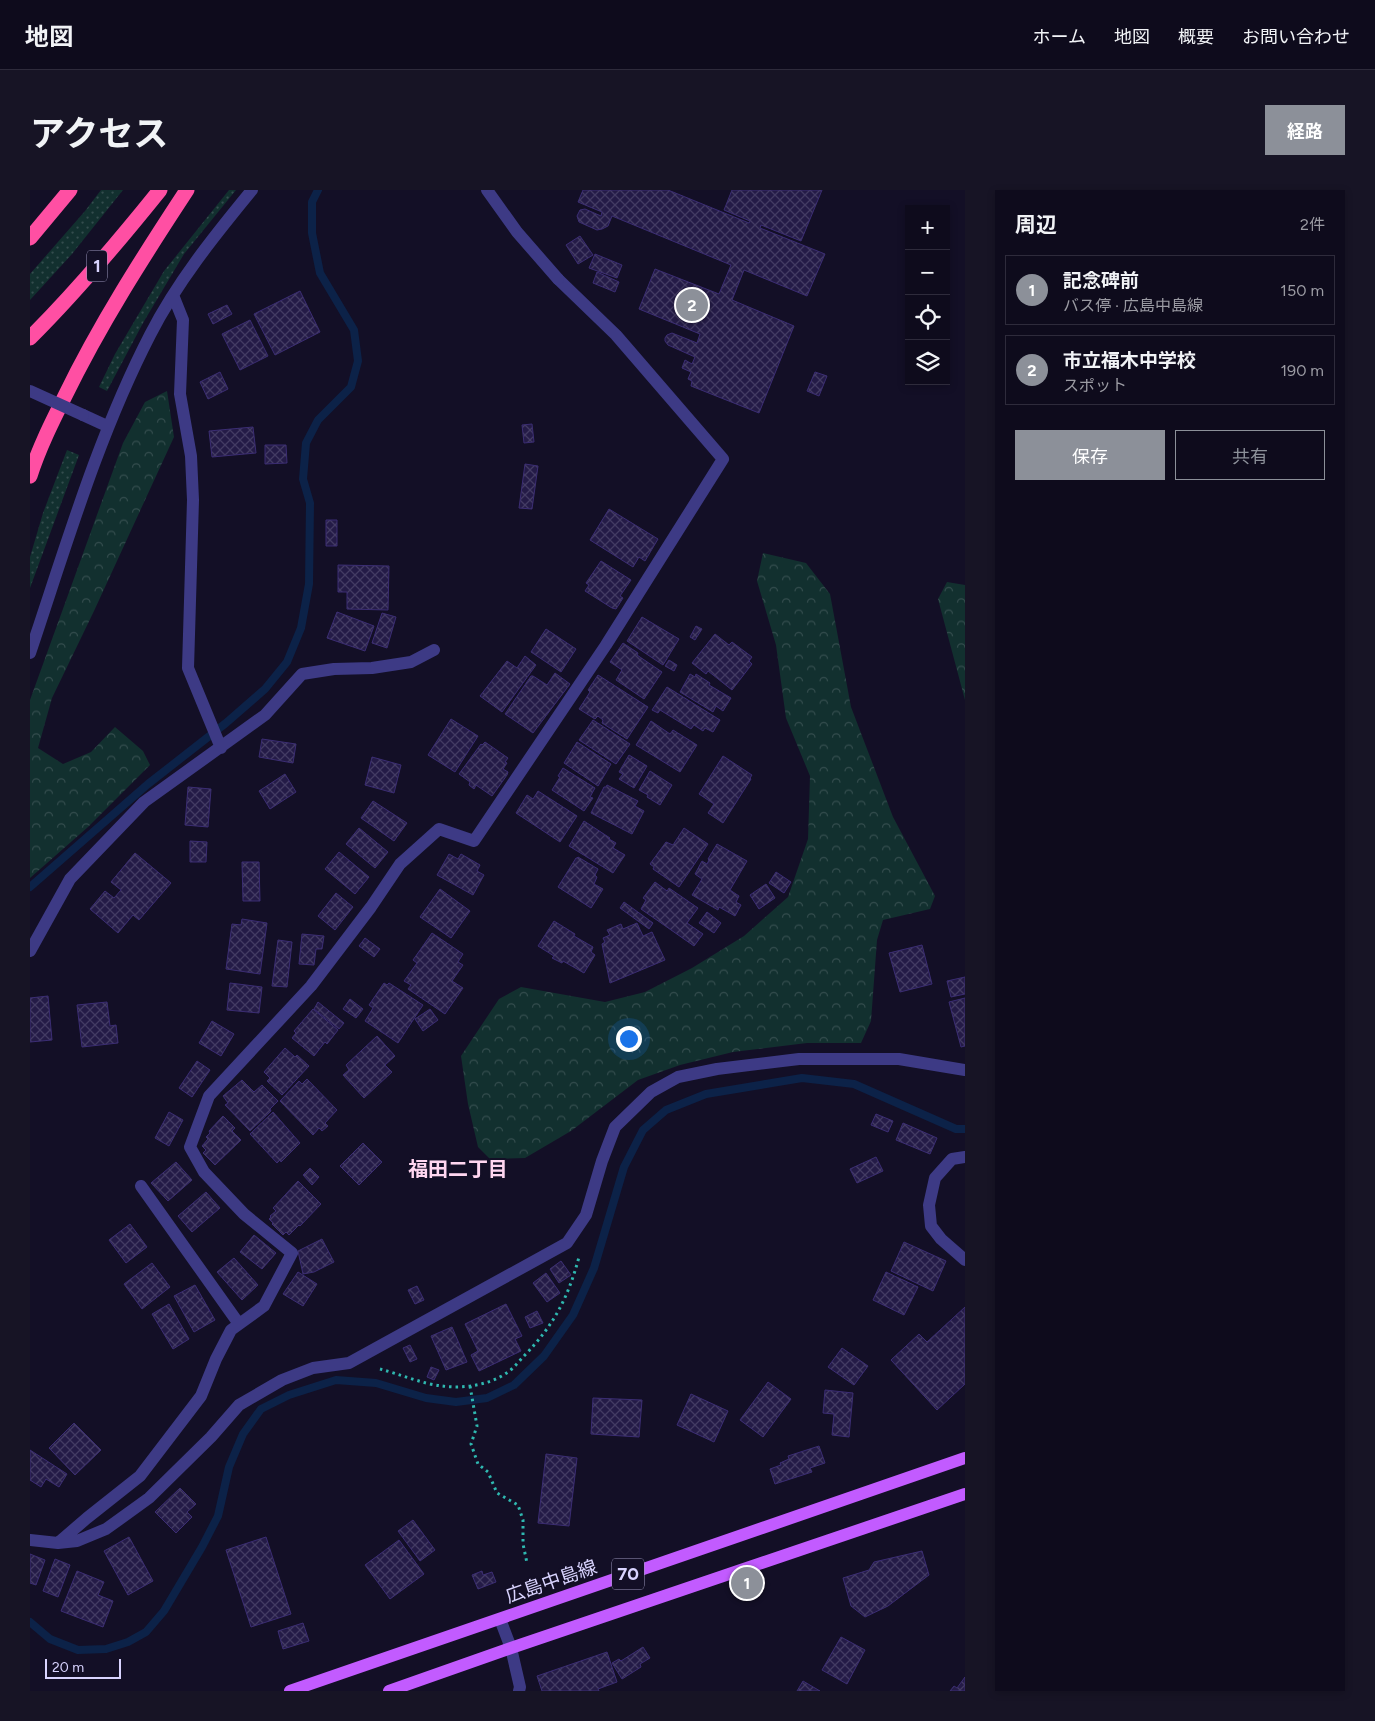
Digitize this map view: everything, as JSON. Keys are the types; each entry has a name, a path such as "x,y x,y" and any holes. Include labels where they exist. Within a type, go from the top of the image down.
{"highway":[{"path":"30,238 70,190"},
{"name":"1","path":"30,338 61,307 105,257 160,190"},
{"path":"30,476 53,420 79,368 140,261 187,190"}],"main road":[{"name":"広島中島線","path":"290,1691 964,1461"},
{"name":"70","path":"389,1691 965,1494"}],"street":[{"path":"30,653 107,426 150,334 213,237 252,190"},
{"path":"58,1543 86,1518 140,1476 201,1396 216,1358 231,1330 264,1306 292,1253 244,1214 204,1172 190,1147 209,1096 311,986 371,907 400,864 440,829 474,841 611,637 723,459 616,335 558,279 517,232 487,190"},
{"path":"173,296 183,320 180,394 192,465 193,500 188,668 221,748"},
{"path":"30,391 107,426"},
{"path":"30,951 70,879 144,802 265,715 302,674 334,669 372,668 411,662 434,650"},
{"path":"30,1540 58,1543 77,1540 106,1528 149,1498 211,1437 239,1405 282,1380 313,1368 349,1363 567,1243 586,1215 602,1161 615,1127 651,1092 678,1078 718,1069 807,1059 899,1059 965,1070"},
{"path":"965,1157 952,1159 935,1178 929,1205 931,1226 941,1239 965,1260"},
{"path":"141,1186 239,1324"},
{"path":"500,1618 511,1648 520,1687 519,1691"}],"path":[{"path":"349,1363 381,1369 442,1386 470,1386 493,1381 510,1372 536,1344 559,1312 572,1283 580,1255"},
{"path":"470,1386 477,1426 471,1444 473,1451 478,1464 488,1472 497,1493 518,1505 523,1520 522,1544 527,1563"}],"green space":[{"path":"101,190 123,190 72,254 30,300 30,274"},
{"path":"229,190 236,190 184,254 143,323 107,391 99,387 115,354 164,271"},
{"path":"167,391 174,437 52,698 38,748 63,764 91,752 115,727 143,751 150,765 88,827 30,878 30,700 123,443 145,402"},
{"path":"67,450 79,455 30,588 30,557 43,513"},
{"path":"763,553 806,563 830,594 851,707 893,817 935,896 930,909 883,920 877,940 871,1021 861,1043 807,1043 733,1052 680,1065 638,1080 571,1131 525,1158 490,1159 478,1147 468,1104 461,1056 499,999 521,987 605,1002 645,992 692,968 744,936 788,897 808,839 810,776 786,718 776,645 757,581"},
{"path":"947,582 965,585 965,700 938,599"}],"building":[{"path":"583,190 668,190 749,223 750,221 724,210 732,190 822,190 801,241 761,225 760,228 825,254 807,296 744,270 732,300 794,326 759,413 691,386 692,381 688,379 691,372 682,368 685,360 692,364 695,357 668,345 665,338 672,333 697,343 700,334 639,309 655,269 719,294 731,265 612,216 608,226 597,230 579,222 577,216 580,210 585,209 601,216 602,212 578,202"},
{"path":"580,236 593,255 578,264 566,245"},
{"path":"595,254 622,265 617,278 589,268"},
{"path":"597,272 619,282 615,292 593,283"},
{"path":"300,291 320,332 275,355 254,314"},
{"path":"227,305 232,314 213,324 208,314"},
{"path":"250,320 268,356 240,370 222,334"},
{"path":"220,372 228,389 208,399 200,382"},
{"path":"815,372 827,376 819,396 807,391"},
{"path":"532,424 534,442 524,443 522,425"},
{"path":"253,427 256,453 212,457 209,431"},
{"path":"265,445 286,445 287,463 265,464"},
{"path":"525,464 538,466 532,509 519,508"},
{"path":"609,509 658,539 645,561 639,557 633,567 590,540"},
{"path":"326,520 337,520 337,546 326,546"},
{"path":"601,561 631,580 620,596 623,598 616,609 585,591 589,585 586,583"},
{"path":"338,565 389,566 388,610 347,609 347,592 338,592"},
{"path":"337,612 374,626 365,651 327,638"},
{"path":"382,613 396,617 387,648 372,643"},
{"path":"642,617 679,639 663,665 627,641"},
{"path":"696,626 702,629 695,640 690,637"},
{"path":"546,629 576,649 561,672 531,652"},
{"path":"715,634 729,645 732,642 752,657 749,661 752,664 732,690 708,671 706,674 692,663"},
{"path":"623,643 662,672 644,699 616,680 622,670 610,662"},
{"path":"525,656 536,665 502,712 480,696 507,661 517,668"},
{"path":"669,660 677,665 674,671 665,666"},
{"path":"555,673 570,684 533,733 505,714 531,676 547,685"},
{"path":"690,674 695,677 696,674 710,683 709,685 731,698 723,711 716,706 713,712 680,692"},
{"path":"598,675 648,707 627,739 602,723 603,720 598,716 595,719 579,709"},
{"path":"667,687 720,720 713,732 705,728 703,731 694,725 691,729 660,710 658,713 652,710"},
{"path":"451,719 478,736 455,772 428,755"},
{"path":"593,720 630,744 616,764 579,740"},
{"path":"651,721 670,734 673,730 697,745 680,772 636,745"},
{"path":"262,739 296,744 293,763 259,757"},
{"path":"485,742 508,758 503,769 508,772 507,775 492,796 476,785 474,789 469,785 470,782 459,774 481,744"},
{"path":"577,742 611,764 598,786 564,763"},
{"path":"629,755 647,766 634,788 619,779 623,774 619,772"},
{"path":"723,756 752,775 723,823 708,813 714,804 699,794"},
{"path":"372,757 401,765 394,793 365,785"},
{"path":"563,768 595,788 590,797 593,798 584,811 552,790"},
{"path":"650,771 672,785 660,805 639,790"},
{"path":"285,774 296,792 270,809 259,791"},
{"path":"607,785 638,801 635,806 644,811 632,834 591,813 604,787"},
{"path":"188,787 211,789 208,827 185,825"},
{"path":"538,791 577,816 560,842 516,813 527,795 533,799"},
{"path":"373,801 407,823 394,841 361,818"},
{"path":"584,821 610,838 616,843 613,848 625,855 613,873 569,846"},
{"path":"359,828 388,852 375,868 346,844"},
{"path":"684,828 708,844 679,887 653,869 654,867 650,864 666,842 673,845"},
{"path":"190,841 207,842 206,862 190,862"},
{"path":"717,844 747,861 730,890 739,896 736,902 741,905 735,916 719,907 718,910 692,895 702,879 695,874 702,861 707,864"},
{"path":"339,852 369,877 355,894 325,869"},
{"path":"135,853 171,883 139,920 133,915 118,933 90,909 105,891 114,898 121,890 111,882"},
{"path":"449,854 458,859 461,854 480,865 477,871 484,875 473,895 437,875"},
{"path":"578,857 598,869 594,884 603,889 591,908 558,887"},
{"path":"242,862 259,862 260,901 243,901"},
{"path":"776,872 791,882 784,893 769,883"},
{"path":"655,882 667,891 669,888 698,908 687,923 703,934 694,946 641,909 646,900 643,898"},
{"path":"766,884 775,898 759,909 750,895"},
{"path":"440,889 470,911 451,938 420,917"},
{"path":"336,893 353,907 335,930 318,916"},
{"path":"624,902 653,923 649,929 620,908"},
{"path":"707,912 721,923 714,933 699,923"},
{"path":"242,919 267,923 260,974 226,969 232,924 241,925"},
{"path":"554,921 593,947 591,952 595,955 584,973 563,961 562,963 552,958 554,956 538,946"},
{"path":"637,923 643,936 652,932 665,960 610,983 602,944 605,942 603,938 610,935 607,930 621,924 623,929"},
{"path":"432,933 463,954 458,962 463,965 452,981 463,988 445,1014 408,989 411,985 404,981 417,963 413,960"},
{"path":"302,934 324,936 322,949 316,949 314,965 299,964"},
{"path":"365,938 380,949 374,957 359,946"},
{"path":"278,940 292,942 287,987 272,986"},
{"path":"922,945 932,984 900,992 889,953"},
{"path":"965,977 965,994 951,997 947,981"},
{"path":"230,983 262,987 259,1013 227,1010"},
{"path":"384,983 387,985 389,983 423,1005 398,1043 365,1021 373,1008 369,1005"},
{"path":"48,996 52,1040 30,1042 30,998"},
{"path":"965,998 965,1046 961,1047 949,1002"},
{"path":"350,999 363,1009 356,1018 343,1009"},
{"path":"107,1002 110,1026 116,1025 118,1043 82,1047 77,1005"},
{"path":"318,1002 344,1023 339,1029 314,1009"},
{"path":"313,1009 338,1030 314,1056 292,1038 296,1033 294,1031"},
{"path":"430,1009 438,1020 423,1031 415,1019"},
{"path":"212,1021 234,1034 221,1056 199,1043"},
{"path":"377,1036 395,1056 385,1065 392,1072 364,1098 343,1075 349,1070 346,1065"},
{"path":"285,1048 295,1057 297,1055 309,1066 282,1095 267,1081 270,1078 264,1072"},
{"path":"197,1061 210,1070 192,1097 179,1088"},
{"path":"307,1079 337,1110 325,1123 328,1126 322,1131 319,1128 313,1135 280,1101 299,1081 302,1084"},
{"path":"242,1080 254,1092 262,1085 278,1101 270,1109 271,1111 250,1131 225,1105 228,1103 223,1096"},
{"path":"169,1112 183,1120 169,1146 155,1138"},
{"path":"273,1112 300,1143 281,1162 280,1160 277,1163 250,1134"},
{"path":"876,1114 893,1121 888,1132 871,1125"},
{"path":"223,1116 235,1128 232,1131 241,1140 215,1165 203,1153 206,1150 202,1146 208,1139 206,1137 210,1133 209,1131"},
{"path":"903,1123 937,1138 930,1154 896,1140"},
{"path":"363,1143 382,1162 359,1185 340,1166"},
{"path":"876,1157 883,1171 857,1183 850,1169"},
{"path":"176,1162 192,1180 168,1201 151,1183"},
{"path":"310,1168 319,1177 312,1185 303,1175"},
{"path":"298,1181 321,1204 289,1235 286,1232 283,1235 269,1219 276,1211 273,1208"},
{"path":"206,1192 220,1208 192,1232 178,1216"},
{"path":"130,1224 147,1247 126,1263 109,1240"},
{"path":"254,1235 276,1253 262,1269 240,1252"},
{"path":"322,1239 334,1262 314,1272 303,1274 298,1251"},
{"path":"904,1242 946,1261 933,1291 891,1271"},
{"path":"234,1258 258,1285 242,1300 217,1272"},
{"path":"561,1261 571,1275 559,1283 550,1269"},
{"path":"152,1263 170,1287 142,1309 124,1284"},
{"path":"298,1272 317,1284 303,1306 283,1294"},
{"path":"886,1272 918,1287 904,1315 873,1300"},
{"path":"546,1273 560,1293 547,1302 533,1283"},
{"path":"195,1285 215,1320 194,1332 174,1296"},
{"path":"417,1286 424,1300 415,1304 408,1290"},
{"path":"169,1304 189,1339 173,1349 152,1314"},
{"path":"506,1304 522,1336 515,1339 521,1351 479,1371 471,1355 478,1351 465,1324"},
{"path":"965,1307 965,1384 937,1410 891,1360 919,1334 927,1342"},
{"path":"537,1311 543,1323 530,1328 525,1317"},
{"path":"452,1327 467,1362 446,1370 431,1336"},
{"path":"410,1345 417,1359 410,1362 403,1348"},
{"path":"842,1348 868,1366 854,1385 828,1367"},
{"path":"431,1367 439,1370 434,1380 427,1377"},
{"path":"768,1382 791,1399 763,1437 740,1420"},
{"path":"825,1390 853,1393 849,1437 832,1435 834,1414 823,1413"},
{"path":"691,1394 728,1411 714,1442 677,1425"},
{"path":"593,1398 642,1400 639,1437 591,1434"},
{"path":"74,1423 101,1450 75,1475 49,1448"},
{"path":"819,1446 825,1463 810,1468 812,1472 775,1484 770,1469 781,1465 780,1463 789,1459 788,1456"},
{"path":"30,1450 67,1474 59,1487 46,1479 41,1487 30,1480"},
{"path":"546,1454 577,1458 569,1526 538,1523"},
{"path":"180,1488 196,1504 187,1512 192,1517 176,1533 155,1512"},
{"path":"413,1520 435,1550 420,1561 398,1531"},
{"path":"129,1537 153,1581 128,1595 104,1551"},
{"path":"266,1537 291,1614 251,1627 226,1550"},
{"path":"399,1540 424,1574 390,1599 365,1565"},
{"path":"922,1551 929,1575 888,1606 865,1617 851,1606 843,1578 869,1570 874,1562"},
{"path":"30,1554 45,1560 36,1585 30,1583"},
{"path":"55,1559 70,1565 58,1597 43,1591"},
{"path":"77,1571 104,1582 98,1595 113,1601 103,1627 61,1611"},
{"path":"482,1571 483,1575 492,1572 496,1582 478,1589 472,1575"},
{"path":"303,1623 309,1641 283,1649 278,1631"},
{"path":"841,1637 865,1650 847,1684 822,1670"},
{"path":"643,1647 650,1658 640,1664 641,1667 622,1679 612,1663 619,1659 621,1661"},
{"path":"607,1652 617,1682 598,1689 599,1691 542,1691 537,1676"},
{"path":"965,1677 965,1691 950,1691 954,1686 957,1688"},
{"path":"803,1681 820,1691 797,1691"}],"waterway":[{"path":"30,887 148,784 226,723 265,689 287,662 301,628 309,584 310,503 303,479 306,443 318,420 351,387 358,361 354,330 320,273 312,233 312,202 318,190"},
{"path":"30,1622 50,1639 78,1650 106,1649 128,1642 146,1632 164,1611 218,1516 229,1467 243,1434 261,1409 289,1395 336,1380 376,1383 426,1398 456,1402 487,1398 514,1385 544,1356 573,1315 594,1268 624,1167 643,1130 666,1110 706,1094 802,1078 854,1084 956,1129 965,1129"}],"place":[{"name":"市立福木中学校","path":"692,305"},
{"name":"記念碑前","path":"747,1583"}],"district":[{"name":"福田二丁目","path":"458,1169"}]}
